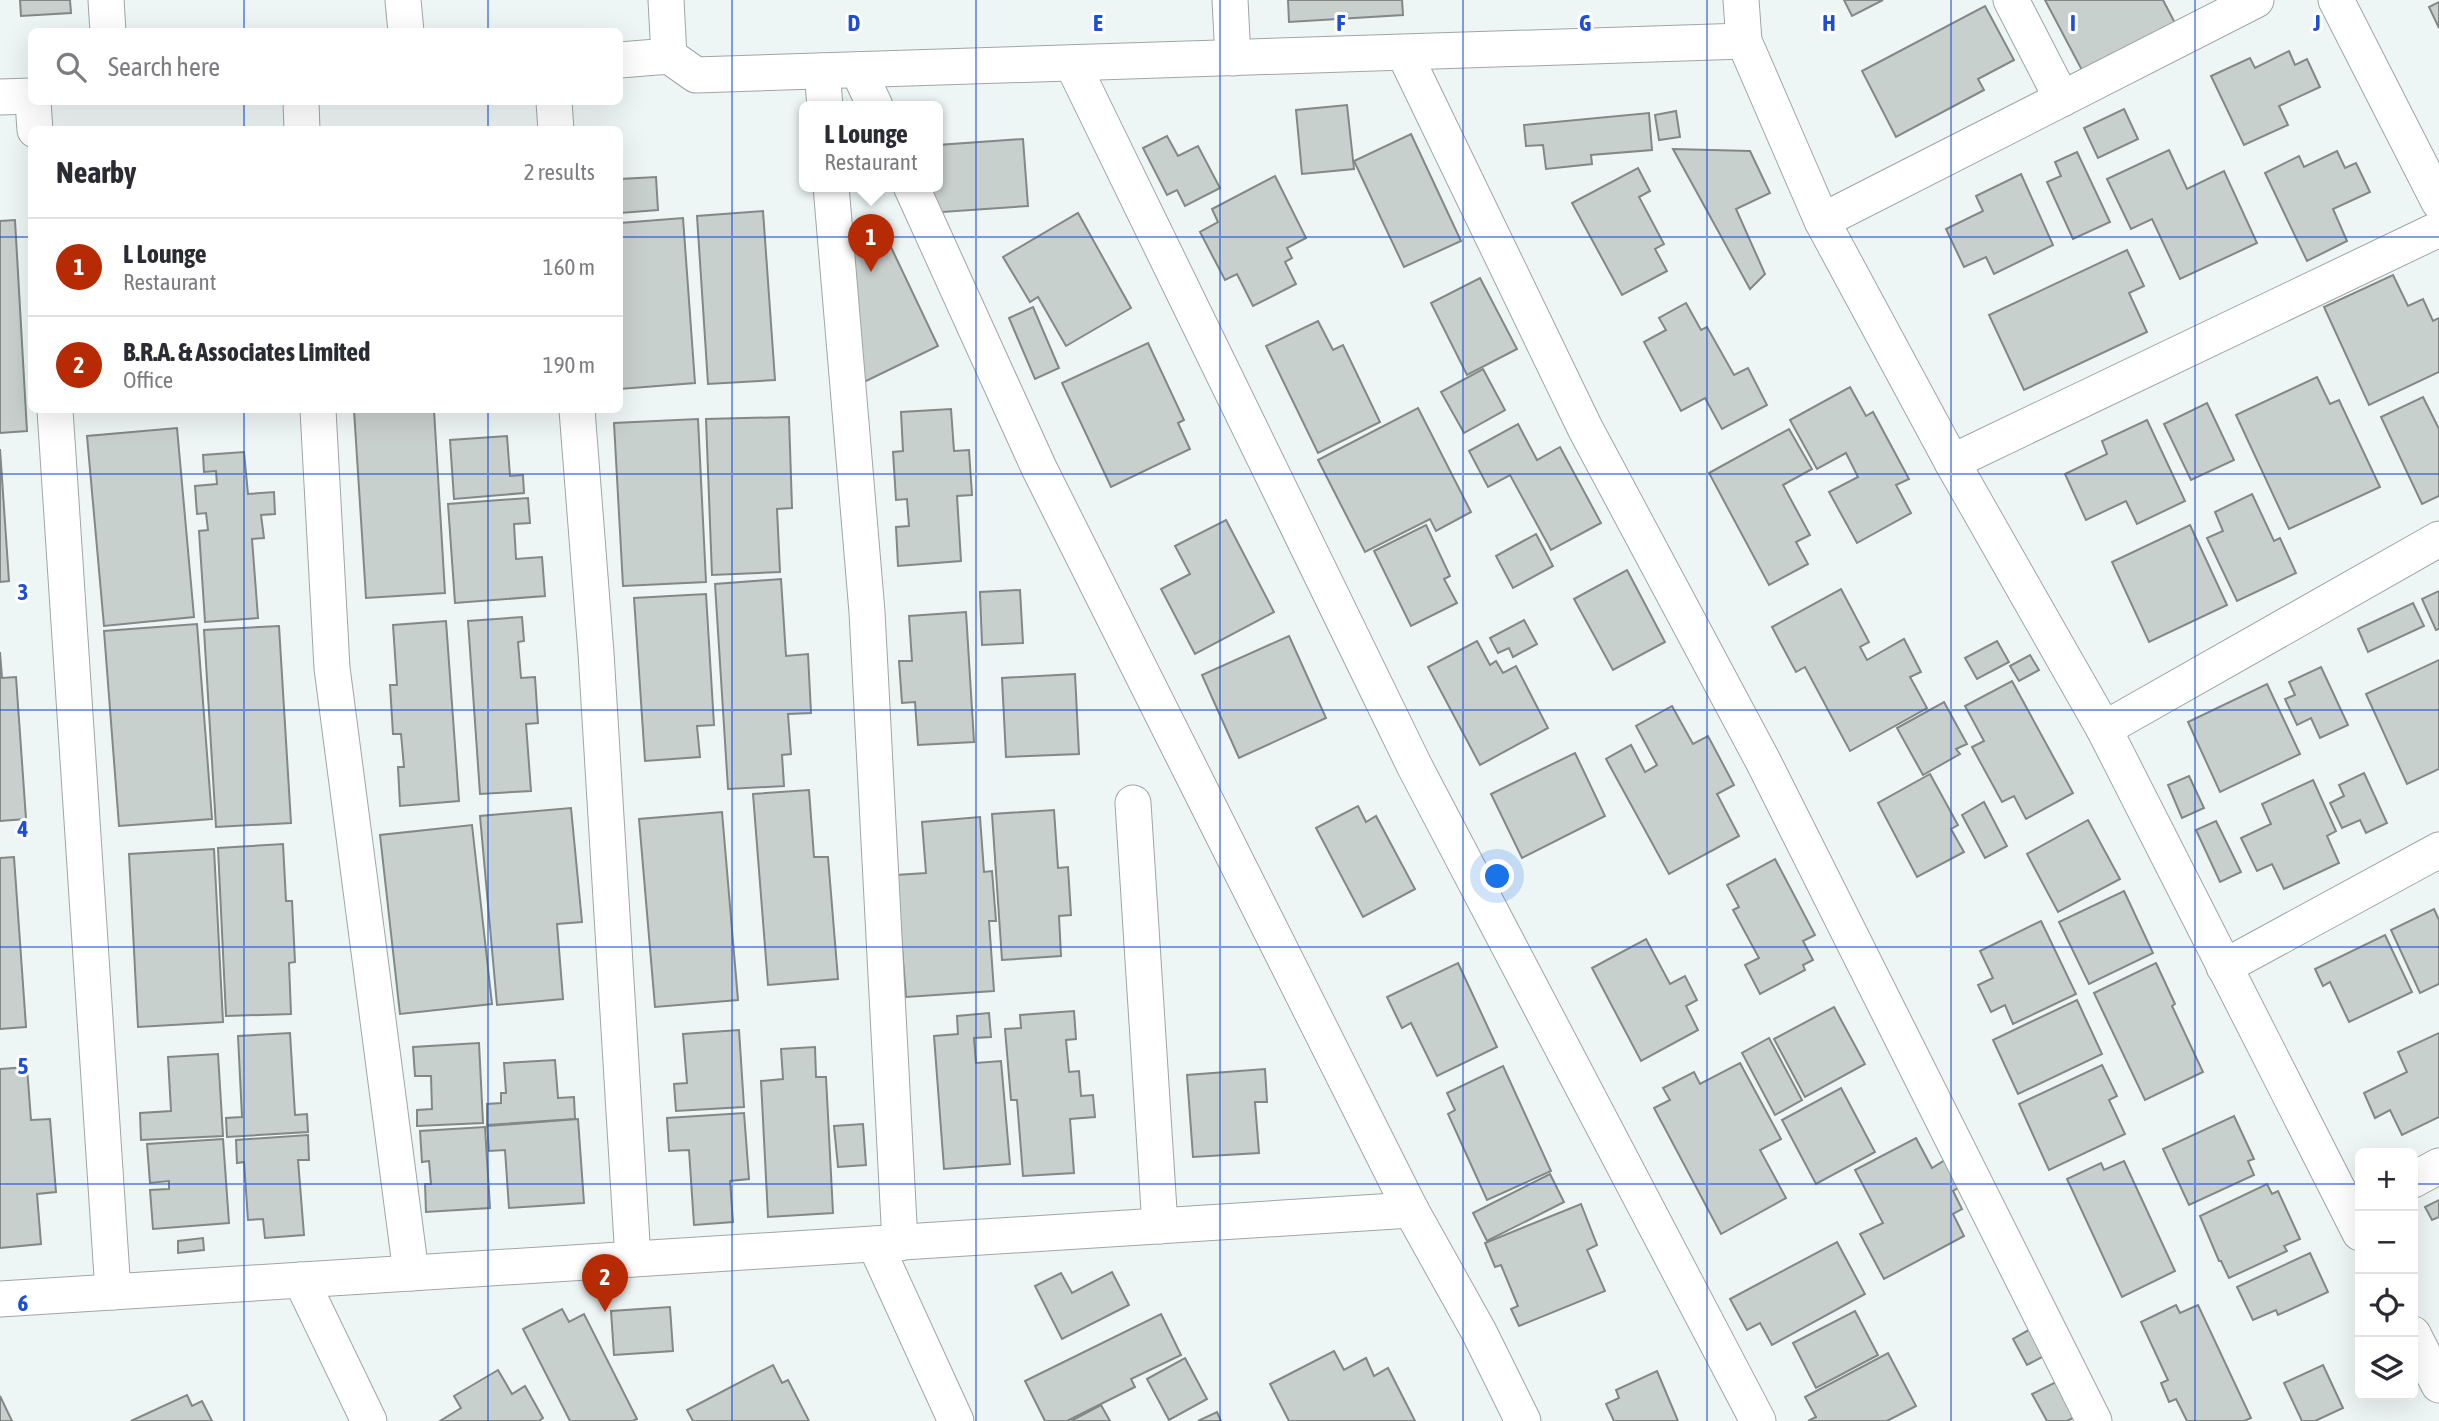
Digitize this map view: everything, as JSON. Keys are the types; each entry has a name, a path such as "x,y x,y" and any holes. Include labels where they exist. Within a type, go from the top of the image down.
{"street":[{"path":"106,0 108,28"},
{"path":"403,0 406,28"},
{"path":"666,0 670,56"},
{"path":"1230,0 1233,58"},
{"path":"1741,0 1744,41 1822,221 1952,462 2104,729 2224,967 2355,1214"},
{"path":"2011,0 2062,99"},
{"path":"1822,221 2256,0"},
{"path":"2336,0 2439,202"},
{"path":"623,60 670,56 696,75 1744,41"},
{"path":"1404,53 1585,428 1763,761 2094,1421"},
{"path":"1072,63 1415,767 1758,1421"},
{"path":"859,70 873,101"},
{"path":"822,71 825,101"},
{"path":"0,97 28,99"},
{"path":"33,105 35,126"},
{"path":"301,105 303,126"},
{"path":"554,105 556,126"},
{"path":"832,192 867,612 887,1243 956,1421"},
{"path":"914,192 1039,468 1412,1210 1479,1332 1523,1421"},
{"path":"1952,462 2439,229"},
{"path":"54,413 113,1292"},
{"path":"318,413 331,668 411,1273"},
{"path":"577,413 596,653 633,1259"},
{"path":"2104,729 2439,539"},
{"path":"1133,803 1160,1226"},
{"path":"2224,967 2439,850"},
{"path":"2418,1177 2439,1166"},
{"path":"0,1299 1412,1210"},
{"path":"301,1280 369,1421"},
{"path":"2415,1337 2439,1385"}],"building":[{"path":"20,0 70,0 71,13 21,16"},
{"path":"1288,0 1402,0 1403,15 1289,22"},
{"path":"1844,0 1883,0 1852,16"},
{"path":"2045,0 2163,0 2176,25 2084,74"},
{"path":"2439,2 2439,28 2429,7"},
{"path":"1985,6 2014,60 1978,79 1984,90 1896,137 1862,71"},
{"path":"2289,51 2295,65 2307,59 2320,87 2279,106 2288,125 2244,145 2211,76 2250,58 2255,68"},
{"path":"1347,105 1354,169 1302,174 1296,110"},
{"path":"2124,109 2138,139 2098,158 2084,128"},
{"path":"1676,111 1680,137 1659,140 1655,115"},
{"path":"1649,113 1652,150 1591,155 1592,164 1546,169 1543,145 1526,146 1524,125"},
{"path":"1411,134 1461,241 1404,267 1354,161"},
{"path":"1167,136 1178,156 1198,146 1220,188 1185,206 1177,190 1167,195 1143,148"},
{"path":"1023,139 1028,206 928,213 926,192 943,192 943,145"},
{"path":"1673,149 1750,151 1770,193 1736,209 1765,274 1750,289"},
{"path":"2169,150 2187,189 2224,171 2257,243 2180,279 2152,219 2131,229 2107,179"},
{"path":"2337,151 2345,168 2356,163 2370,192 2333,209 2347,241 2307,261 2265,173 2299,156 2304,167"},
{"path":"2077,152 2110,222 2073,239 2047,182 2061,176 2055,162"},
{"path":"1638,168 1650,191 1639,197 1664,244 1655,249 1667,271 1622,295 1572,203"},
{"path":"2021,174 2053,245 1994,274 1986,257 1964,267 1946,229 1983,211 1976,196"},
{"path":"1275,176 1306,238 1287,248 1292,258 1285,262 1296,284 1253,306 1237,274 1225,280 1200,232 1218,222 1212,209"},
{"path":"656,177 658,210 623,213 623,179"},
{"path":"763,211 775,380 708,384 697,216"},
{"path":"1078,213 1131,308 1066,346 1038,297 1030,302 1003,257"},
{"path":"683,218 695,383 623,389 623,223"},
{"path":"15,220 27,431 0,433 0,221"},
{"path":"880,224 938,346 864,382 842,242"},
{"path":"2127,250 2144,286 2129,293 2147,332 2024,390 1989,315"},
{"path":"2393,275 2408,306 2423,299 2433,321 2439,318 2439,372 2369,405 2324,307"},
{"path":"1480,278 1517,349 1467,375 1431,303"},
{"path":"1686,303 1701,330 1707,327 1734,375 1748,368 1767,405 1722,429 1705,398 1681,411 1644,342 1666,330 1659,318"},
{"path":"1033,307 1059,368 1035,379 1009,318"},
{"path":"1318,321 1333,350 1343,345 1380,422 1318,453 1266,346"},
{"path":"1148,343 1184,420 1178,423 1190,449 1111,487 1062,383"},
{"path":"1483,369 1505,410 1464,433 1441,392"},
{"path":"2317,377 2330,404 2339,400 2380,487 2289,529 2236,415"},
{"path":"1850,387 1866,416 1873,412 1909,479 1896,485 1911,513 1857,543 1829,492 1858,477 1846,453 1817,469 1790,420"},
{"path":"2423,397 2439,429 2439,496 2422,504 2381,417"},
{"path":"2207,403 2234,460 2191,480 2164,424"},
{"path":"1418,408 1471,512 1436,531 1430,519 1365,552 1318,460"},
{"path":"951,409 954,451 969,450 972,495 957,496 961,561 898,566 896,527 909,526 907,499 896,500 893,452 903,451 901,412"},
{"path":"354,413 434,413 445,593 366,598"},
{"path":"789,417 792,508 777,509 780,572 712,575 706,419"},
{"path":"698,419 706,582 623,586 614,423"},
{"path":"2147,420 2185,501 2137,524 2126,501 2086,520 2065,474 2107,454 2102,441"},
{"path":"1518,424 1537,460 1560,447 1601,523 1551,550 1510,475 1488,487 1469,451"},
{"path":"177,428 194,617 104,626 87,436"},
{"path":"1789,429 1812,469 1783,485 1810,535 1796,542 1808,564 1769,585 1709,473"},
{"path":"507,436 510,476 523,475 524,493 454,499 450,440"},
{"path":"0,449 9,581 0,582"},
{"path":"244,452 248,494 274,492 275,514 261,515 264,538 252,539 258,618 205,622 199,531 208,530 206,513 197,514 195,486 217,484 216,471 204,472 203,455"},
{"path":"2252,494 2274,541 2280,538 2296,573 2237,601 2207,538 2223,531 2215,512"},
{"path":"528,498 530,523 514,524 516,559 542,557 545,596 455,603 448,504"},
{"path":"1226,520 1274,612 1195,654 1161,589 1190,574 1175,546"},
{"path":"1426,525 1450,576 1444,579 1457,603 1411,626 1374,551"},
{"path":"2190,525 2227,605 2149,642 2112,562"},
{"path":"1536,534 1553,566 1513,588 1496,556"},
{"path":"1627,570 1665,642 1613,670 1574,599"},
{"path":"781,579 786,656 808,654 811,713 788,714 791,754 782,755 784,786 728,789 715,584"},
{"path":"1841,589 1869,642 1860,647 1867,660 1904,639 1921,672 1910,677 1927,708 1850,751 1805,667 1796,672 1772,627"},
{"path":"1020,590 1023,643 982,645 980,592"},
{"path":"2439,591 2439,629 2436,630 2422,599"},
{"path":"706,594 714,725 697,726 700,757 645,761 634,598"},
{"path":"2413,603 2424,626 2368,652 2358,629"},
{"path":"966,612 974,742 918,745 915,702 902,703 899,661 912,661 909,616"},
{"path":"522,617 524,641 518,642 521,678 535,677 538,723 526,724 531,791 480,794 468,621"},
{"path":"1524,620 1537,644 1513,657 1509,648 1498,653 1490,638"},
{"path":"446,621 459,801 400,806 398,767 404,767 401,734 393,734 390,685 397,685 393,625"},
{"path":"197,624 212,819 119,826 104,631"},
{"path":"279,626 291,823 216,827 204,630"},
{"path":"1289,636 1326,718 1239,758 1202,675"},
{"path":"1477,641 1490,665 1496,661 1503,673 1516,666 1548,728 1480,765 1428,667"},
{"path":"1997,641 2009,662 1977,679 1965,658"},
{"path":"0,652 2,678 16,677 26,819 0,821"},
{"path":"2030,655 2039,670 2019,681 2010,666"},
{"path":"2439,660 2439,769 2407,784 2366,694"},
{"path":"2321,667 2348,725 2320,738 2311,718 2297,725 2285,699 2295,695 2289,682"},
{"path":"1075,674 1079,754 1006,757 1002,678"},
{"path":"2012,681 2073,793 2026,819 2014,796 2002,802 1972,747 1984,741 1965,706"},
{"path":"2267,684 2300,754 2220,792 2188,722"},
{"path":"1944,702 1967,744 1956,749 1960,754 1923,775 1897,728"},
{"path":"1672,706 1693,744 1708,736 1734,785 1717,794 1739,836 1669,874 1606,759 1631,745 1645,772 1657,765 1636,726"},
{"path":"1575,753 1605,816 1522,858 1491,794"},
{"path":"2364,773 2387,823 2366,833 2360,820 2342,828 2330,803 2344,796 2339,785"},
{"path":"1930,774 1958,825 1951,829 1964,852 1917,877 1878,803"},
{"path":"2189,776 2204,808 2182,818 2168,785"},
{"path":"2313,780 2336,831 2327,836 2339,863 2284,889 2272,864 2257,871 2241,838 2271,824 2262,804"},
{"path":"809,790 814,857 828,857 838,979 768,985 753,794"},
{"path":"1984,802 2007,846 1985,858 1962,815"},
{"path":"1358,806 1366,822 1376,816 1415,889 1363,917 1316,828"},
{"path":"571,808 582,922 557,924 563,999 497,1005 480,816"},
{"path":"1054,810 1058,868 1068,867 1071,915 1059,916 1061,956 1002,960 992,814"},
{"path":"722,812 738,1000 655,1007 639,819"},
{"path":"980,817 984,872 992,871 996,921 989,921 994,991 906,997 896,875 926,873 922,822"},
{"path":"2088,820 2120,879 2058,912 2027,854"},
{"path":"2216,821 2241,872 2220,882 2196,830"},
{"path":"472,825 492,1004 400,1014 380,835"},
{"path":"283,844 286,901 292,901 295,962 289,963 291,1014 226,1016 218,848"},
{"path":"214,849 223,1022 138,1027 129,854"},
{"path":"14,857 26,1027 0,1029 0,858"},
{"path":"1775,859 1815,935 1803,941 1813,960 1803,965 1805,970 1760,994 1745,965 1759,958 1733,910 1739,907 1727,885"},
{"path":"2124,891 2153,953 2089,984 2059,922"},
{"path":"2434,909 2439,920 2439,984 2420,993 2391,930"},
{"path":"2041,921 2076,994 2013,1024 2005,1005 1991,1012 1978,985 1993,978 1980,951"},
{"path":"2385,935 2412,992 2349,1022 2330,982 2323,986 2315,969"},
{"path":"1646,939 1670,984 1685,976 1697,1000 1686,1006 1698,1030 1641,1061 1592,968"},
{"path":"1458,963 1497,1047 1437,1076 1411,1023 1402,1028 1387,997"},
{"path":"2156,963 2175,1004 2172,1006 2203,1072 2145,1100 2094,993"},
{"path":"2077,1000 2102,1054 2018,1094 1993,1040"},
{"path":"1834,1007 1865,1064 1805,1097 1774,1039"},
{"path":"1074,1011 1076,1039 1066,1040 1069,1072 1079,1071 1081,1096 1093,1095 1095,1117 1070,1119 1074,1173 1023,1176 1017,1100 1011,1100 1005,1029 1021,1028 1020,1015"},
{"path":"989,1013 991,1037 974,1038 976,1063 1001,1061 1010,1164 944,1169 934,1036 958,1034 957,1016"},
{"path":"739,1030 744,1107 676,1111 674,1084 687,1083 683,1034"},
{"path":"290,1033 295,1115 307,1114 308,1132 227,1137 226,1118 242,1117 238,1036"},
{"path":"2439,1033 2439,1117 2402,1135 2390,1110 2375,1118 2364,1093 2407,1072 2398,1052"},
{"path":"1769,1038 1802,1100 1775,1115 1742,1053"},
{"path":"479,1043 483,1123 417,1126 417,1110 432,1109 431,1076 415,1076 413,1047"},
{"path":"815,1047 816,1077 826,1077 833,1213 768,1217 761,1081 783,1079 781,1049"},
{"path":"218,1054 223,1136 141,1140 140,1113 171,1111 168,1057"},
{"path":"555,1060 558,1098 574,1097 575,1119 487,1125 487,1104 501,1103 501,1093 506,1093 504,1063"},
{"path":"1740,1063 1781,1139 1760,1150 1786,1198 1721,1234 1654,1108 1670,1100 1663,1088 1694,1072 1700,1084"},
{"path":"2102,1065 2117,1096 2109,1100 2125,1134 2049,1170 2019,1104"},
{"path":"1503,1066 1551,1171 1487,1200 1448,1114 1455,1110 1447,1093"},
{"path":"27,1067 31,1120 50,1119 56,1192 37,1194 41,1244 0,1248 0,1069"},
{"path":"1265,1069 1267,1102 1255,1102 1259,1153 1193,1157 1187,1075"},
{"path":"1841,1088 1875,1152 1816,1184 1782,1120"},
{"path":"744,1113 749,1179 730,1181 733,1222 694,1225 689,1150 669,1151 667,1118"},
{"path":"2234,1116 2254,1159 2248,1161 2254,1175 2189,1205 2163,1149"},
{"path":"578,1119 584,1203 509,1208 505,1150 489,1151 487,1126"},
{"path":"863,1124 866,1165 838,1167 834,1126"},
{"path":"485,1127 490,1208 426,1212 425,1184 431,1184 429,1161 422,1162 420,1131"},
{"path":"308,1135 309,1160 298,1160 304,1235 265,1238 263,1219 248,1220 244,1162 237,1163 236,1140"},
{"path":"1916,1138 1932,1168 1945,1160 1960,1187 1953,1191 1962,1209 1953,1214 1964,1236 1884,1279 1860,1234 1883,1223 1855,1170"},
{"path":"223,1139 229,1223 153,1229 150,1190 169,1189 169,1181 150,1183 147,1144"},
{"path":"2124,1161 2175,1271 2122,1297 2067,1179 2101,1163 2104,1170"},
{"path":"1550,1174 1564,1202 1487,1241 1473,1213"},
{"path":"2267,1184 2272,1194 2278,1191 2300,1239 2284,1246 2287,1251 2229,1278 2200,1216"},
{"path":"2439,1200 2439,1217 2432,1220 2425,1207"},
{"path":"1581,1204 1597,1245 1587,1250 1605,1291 1519,1326 1511,1309 1518,1306 1501,1265 1495,1267 1485,1243"},
{"path":"203,1238 204,1250 178,1253 178,1241"},
{"path":"1837,1242 1865,1294 1772,1345 1760,1323 1747,1330 1730,1299"},
{"path":"2310,1253 2328,1292 2278,1315 2276,1310 2253,1320 2237,1287"},
{"path":"1112,1272 1129,1305 1062,1339 1035,1286 1061,1273 1072,1293"},
{"path":"2176,1305 2180,1313 2198,1305 2251,1418 2244,1421 2187,1421 2176,1399 2169,1402 2161,1383 2168,1380 2141,1322"},
{"path":"670,1307 673,1351 614,1355 611,1311"},
{"path":"562,1309 569,1322 584,1314 637,1419 570,1421 523,1329"},
{"path":"1855,1311 1878,1355 1816,1388 1793,1343"},
{"path":"1161,1314 1181,1355 1131,1379 1135,1387 1067,1421 1045,1421 1025,1381"},
{"path":"2041,1323 2055,1350 2027,1365 2013,1339"},
{"path":"1334,1351 1344,1370 1366,1358 1374,1376 1388,1368 1415,1421 1289,1421 1270,1384"},
{"path":"1888,1353 1916,1406 1887,1421 1808,1421 1816,1417 1805,1397"},
{"path":"1185,1358 1207,1399 1169,1420 1147,1379"},
{"path":"773,1365 782,1383 788,1380 809,1421 693,1421 687,1410"},
{"path":"2323,1365 2343,1408 2315,1421 2302,1421 2284,1383"},
{"path":"498,1370 512,1394 525,1386 543,1418 539,1421 440,1421 461,1408 454,1396"},
{"path":"1657,1371 1678,1421 1614,1421 1606,1404 1619,1398 1616,1390"},
{"path":"2058,1381 2077,1416 2067,1421 2047,1421 2032,1394"},
{"path":"187,1395 192,1406 202,1401 212,1421 131,1421"},
{"path":"0,1396 12,1421 0,1421"},
{"path":"1101,1405 1110,1421 1071,1421"},
{"path":"1217,1412 1221,1421 1198,1421"}],"place":[{"name":"L Lounge","path":"871,272"},
{"name":"B.R.A. & Associates Limited","path":"605,1312"}]}
